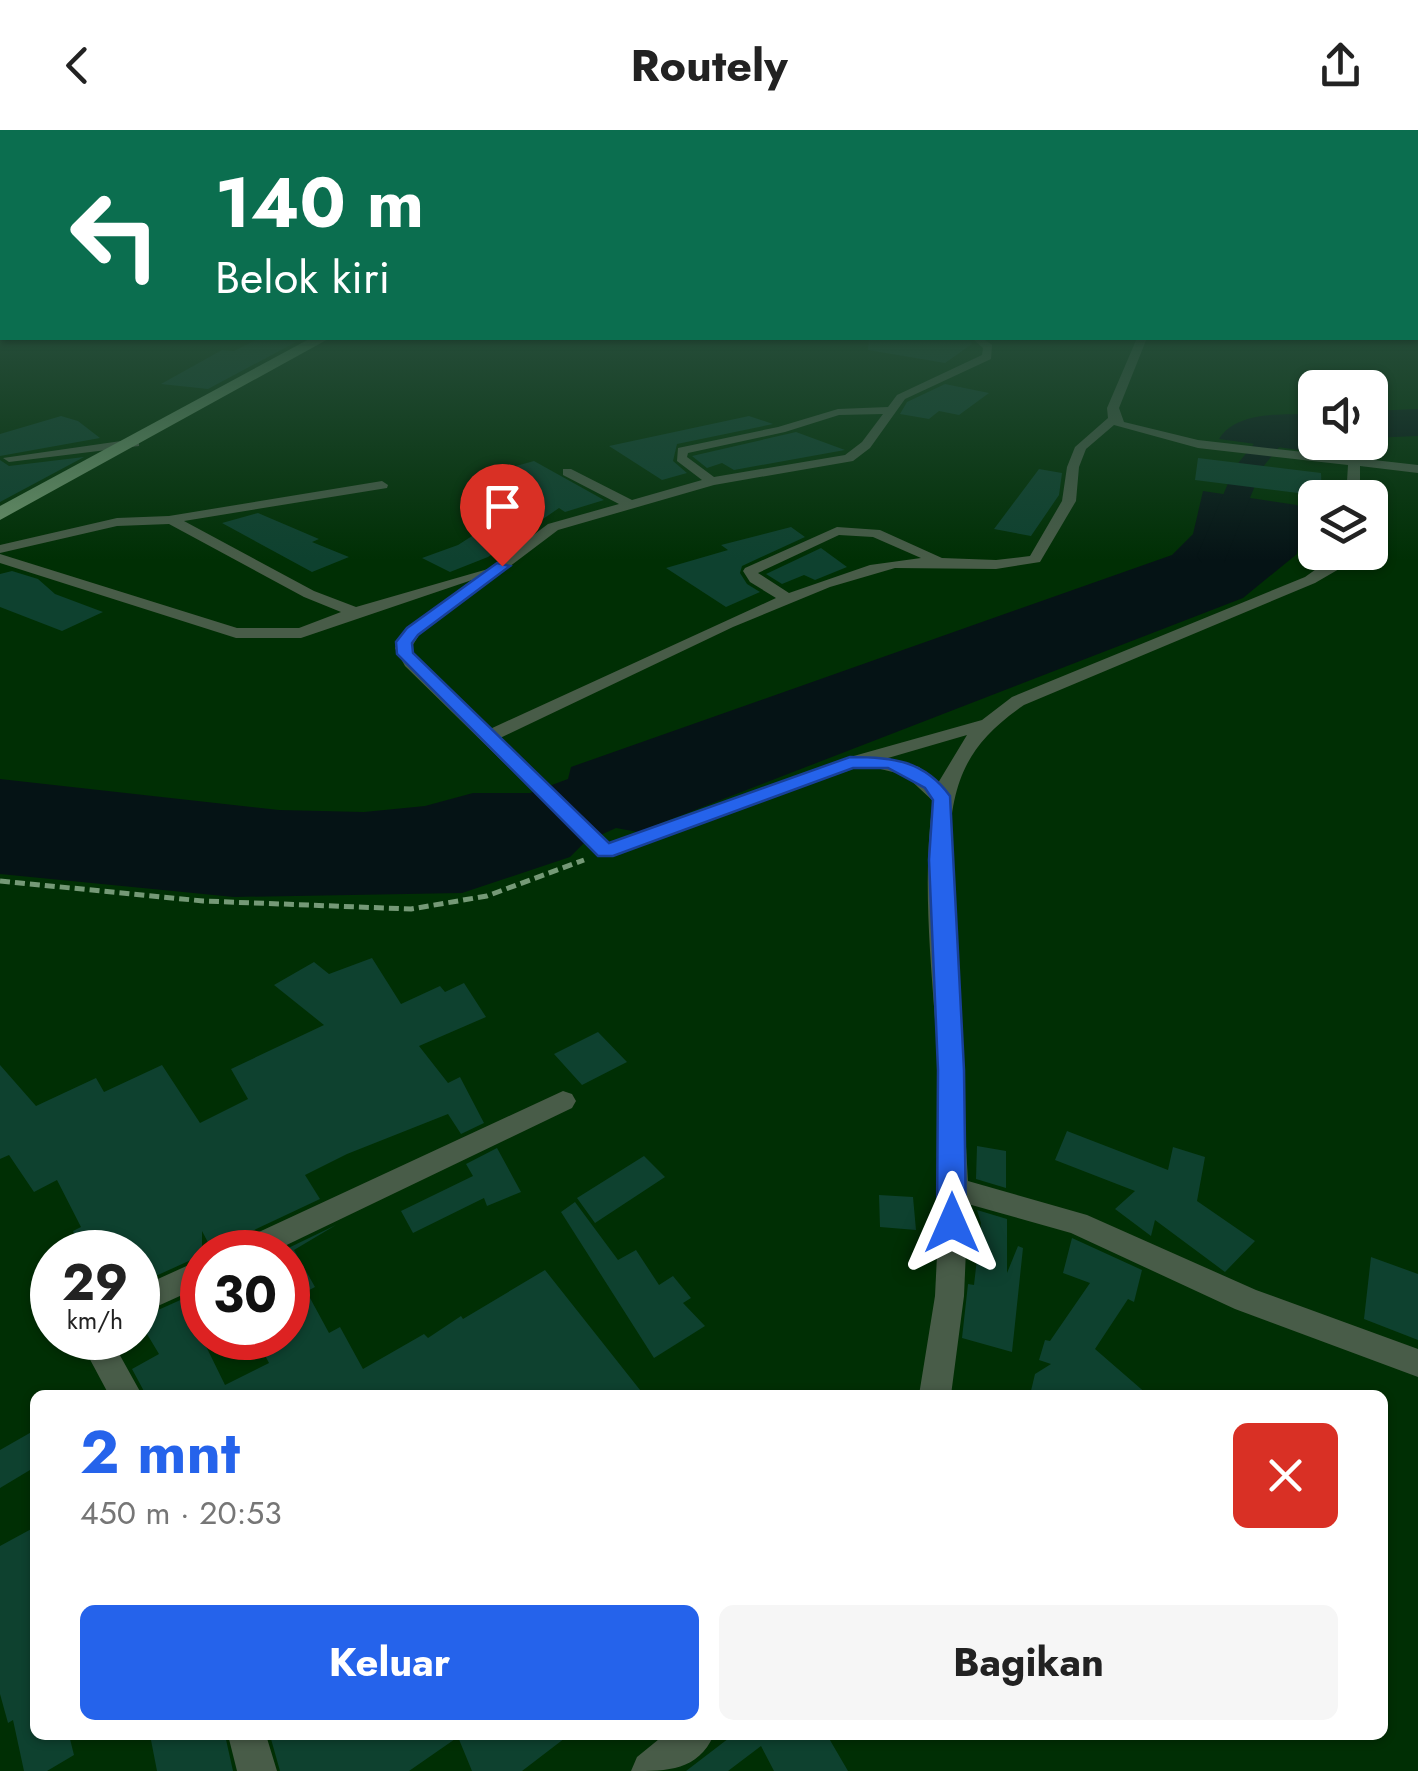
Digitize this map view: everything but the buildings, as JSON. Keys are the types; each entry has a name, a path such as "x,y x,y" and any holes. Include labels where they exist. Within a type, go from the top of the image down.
{"main road":[{"path":"0,514 200,407"}],"street":[{"path":"893,407 866,445 848,458 712,481 541,532 404,642 411,662 605,851 850,762 983,725 1030,695 1327,570"},
{"path":"1114,407 1114,419"},
{"path":"712,481 681,458 682,451 781,430 838,412 889,410"},
{"path":"1114,419 1143,433 1198,444 1418,468"},
{"path":"490,736 571,702 644,662 882,566 940,561 1005,563 1039,556 1070,501 1073,466 1081,447 1114,419"},
{"path":"9,458 135,443"},
{"path":"1353,480 1354,461"},
{"path":"567,472 627,504"},
{"path":"0,549 117,522 171,520 382,485"},
{"path":"171,520 308,594 355,612"},
{"path":"790,600 754,579 750,571 836,531 875,533 940,561"},
{"path":"0,558 236,633 301,633 502,566"},
{"path":"936,1390 950,1277 951,1070 940,860 943,800 966,748 983,725"},
{"path":"850,762 889,762 909,769 932,784 943,800"},
{"path":"291,1230 562,1101"},
{"path":"951,1188 1077,1222 1246,1300 1418,1363"},
{"path":"106,1360 123,1390"},
{"path":"248,1740 256,1771"},
{"path":"651,1771 689,1740"}],"path":[{"path":"0,881 202,901 411,909 504,890 605,851"}],"shaded area":[{"path":"1418,409 1418,436 1388,437 1388,410"},
{"path":"1298,414 1298,450 1219,439 1237,423"},
{"path":"1203,491 1298,506 1297,554 1243,598 638,832 616,828 585,842 570,857 462,893 234,897 0,874 0,779 279,810 364,812 425,806 473,793 530,793 568,779 571,767 1172,555 1193,534"}],"waterway":[{"path":"1213,556 1249,467 1280,429 1298,428"}],"route":[{"path":"502,566 406,637 405,654 605,851 850,762 889,762 909,769 932,784 943,800 940,860 951,1070 952,1223"}]}
